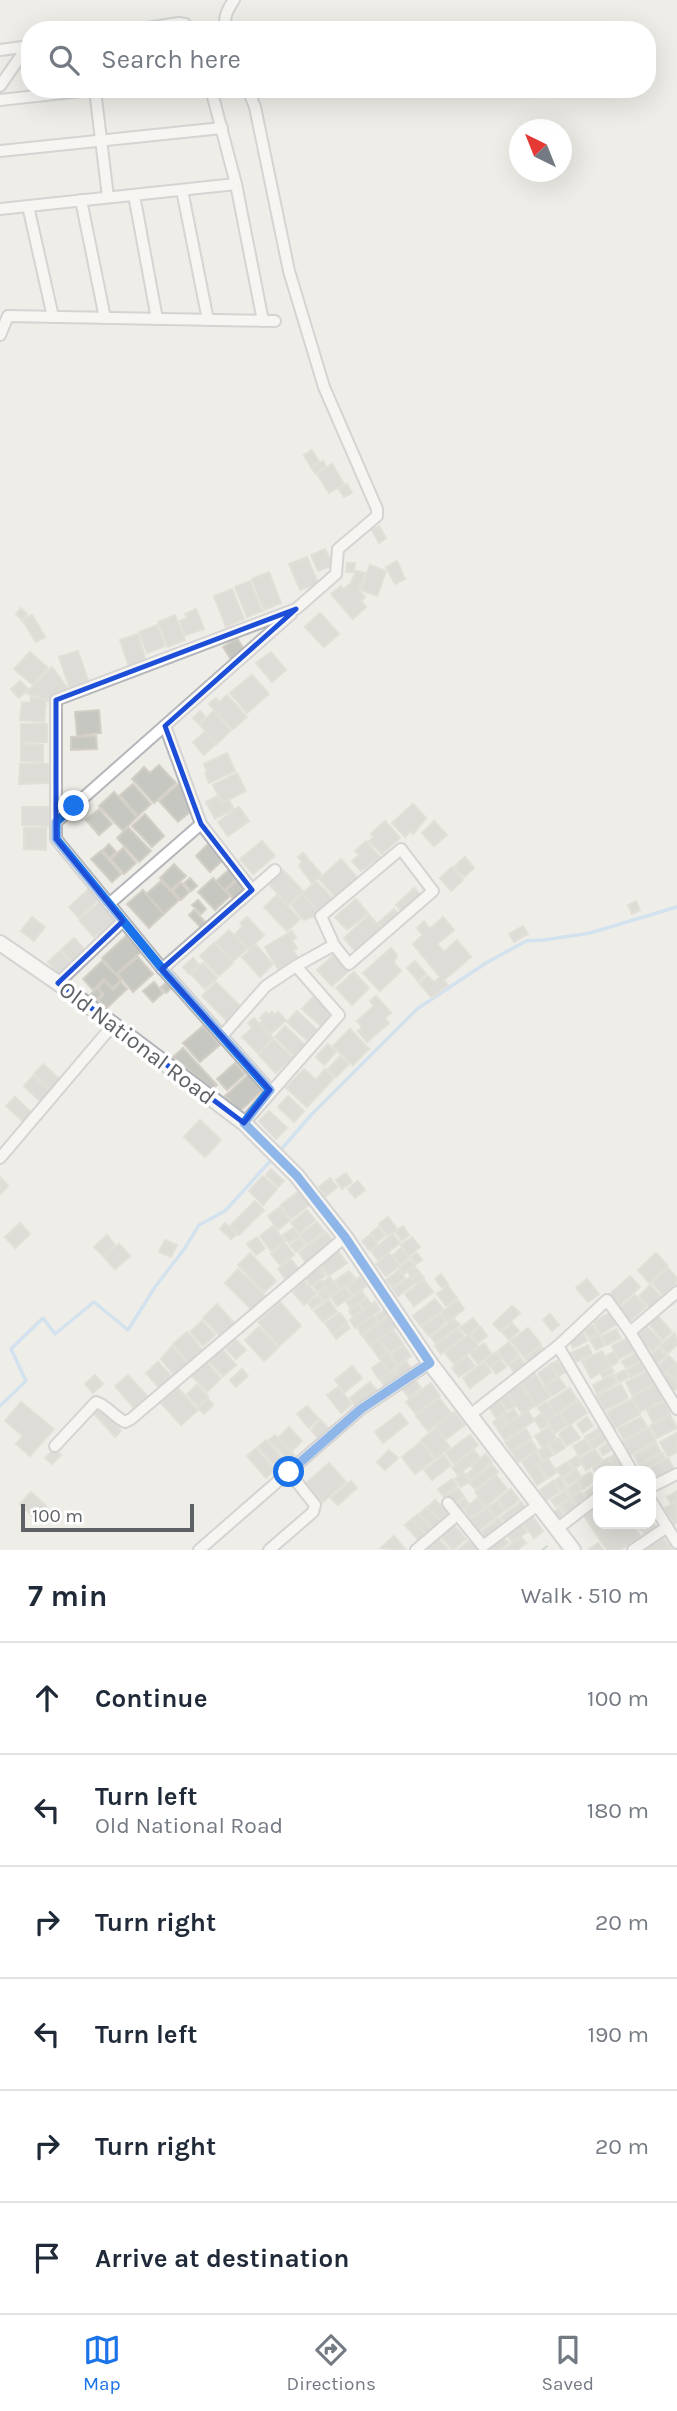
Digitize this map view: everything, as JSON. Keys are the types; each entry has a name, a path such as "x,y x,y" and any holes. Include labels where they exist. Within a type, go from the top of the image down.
{"main road":[{"name":"Old National Road","path":"0,943 58,983 244,1123 297,1176 345,1237 430,1363 573,1550"}],"street":[{"path":"224,21 226,10 234,0"},
{"path":"0,50 21,47"},
{"path":"0,86 21,56"},
{"path":"0,100 21,98"},
{"path":"98,98 108,197"},
{"path":"214,98 236,184 263,321"},
{"path":"56,822 336,574 338,549 377,516 377,509 324,387 289,271 252,98"},
{"path":"0,151 222,128"},
{"path":"0,209 236,184"},
{"path":"182,190 208,320"},
{"path":"134,195 158,319"},
{"path":"81,200 105,318"},
{"path":"28,206 52,317"},
{"path":"0,314 1,331"},
{"path":"1,331 8,316 275,321"},
{"path":"270,1090 162,969 56,839 56,700 296,610"},
{"path":"165,726 201,824 252,890"},
{"path":"109,904 201,824"},
{"path":"401,849 433,891 349,964 334,945 321,916 401,849"},
{"path":"162,969 275,870"},
{"path":"58,983 123,921"},
{"path":"222,1035 266,986 334,945"},
{"path":"244,1123 270,1090 339,1015 296,966"},
{"path":"0,1158 113,1025"},
{"path":"55,1446 96,1402 118,1419 125,1422 131,1419 345,1237"},
{"path":"630,1332 677,1292"},
{"path":"470,1415 558,1346 607,1300 676,1405"},
{"path":"558,1346 629,1466"},
{"path":"199,1550 361,1409 430,1363"},
{"path":"269,1550 313,1512 315,1505 289,1472"},
{"path":"656,1484 677,1474"},
{"path":"557,1529 593,1501"},
{"path":"448,1503 483,1546 539,1504"},
{"path":"656,1509 677,1543"},
{"path":"416,1550 457,1515"},
{"path":"633,1550 667,1527"}],"highlighted area":[{"path":"296,609 165,726 201,824 252,890 162,969 270,1090 244,1123 58,983 123,921 56,839 56,700"}],"building":[{"path":"312,450 319,462 311,467 304,455"},
{"path":"323,461 326,466 315,473 311,468"},
{"path":"332,464 344,484 329,493 317,474"},
{"path":"347,484 352,493 344,497 339,489"},
{"path":"379,526 386,538 379,543 372,530"},
{"path":"325,549 333,565 318,571 311,555"},
{"path":"307,557 318,583 300,590 289,564"},
{"path":"397,561 405,579 395,584 386,567"},
{"path":"347,563 355,563 354,572 346,572"},
{"path":"370,565 386,571 377,596 361,590"},
{"path":"356,571 365,573 359,590 365,597 361,601 366,607 353,619 331,594 341,586 343,589 351,583"},
{"path":"269,572 281,603 264,610 252,579"},
{"path":"250,581 262,611 247,617 235,587"},
{"path":"232,589 244,619 226,627 214,596"},
{"path":"21,608 27,614 22,620 16,614"},
{"path":"196,609 204,629 185,635 180,621 187,618 185,614"},
{"path":"320,613 339,634 324,647 305,627"},
{"path":"32,615 45,637 36,642 22,620"},
{"path":"175,615 185,640 168,647 158,622"},
{"path":"157,625 165,646 147,653 139,632"},
{"path":"138,634 146,661 129,667 120,640"},
{"path":"237,638 246,652 232,661 223,647"},
{"path":"78,651 89,683 70,689 59,657"},
{"path":"30,652 48,668 33,685 14,669"},
{"path":"271,652 286,670 272,682 256,663"},
{"path":"52,667 68,689 53,702 26,693"},
{"path":"252,675 269,694 247,713 230,693"},
{"path":"20,681 28,689 19,698 11,689"},
{"path":"227,695 247,717 233,729 209,704 216,698 219,702"},
{"path":"31,697 46,700 44,722 20,720 22,702 30,703"},
{"path":"99,710 101,733 77,736 75,712"},
{"path":"200,711 205,717 199,724 193,718"},
{"path":"213,711 231,730 217,744 200,725"},
{"path":"21,724 47,724 47,742 21,743"},
{"path":"205,732 216,744 204,755 193,742"},
{"path":"96,736 97,749 71,750 71,737"},
{"path":"21,744 43,745 43,762 21,761"},
{"path":"227,753 235,771 209,783 204,764"},
{"path":"20,764 48,764 49,783 19,784"},
{"path":"159,765 176,783 154,803 132,779 144,767 150,773"},
{"path":"237,773 246,791 222,803 213,785"},
{"path":"182,781 194,809 178,822 159,801"},
{"path":"133,784 151,804 138,816 120,795"},
{"path":"114,792 137,817 123,831 99,806"},
{"path":"218,796 221,804 229,800 234,809 215,819 206,802"},
{"path":"413,804 426,818 413,834 411,831 405,837 392,823"},
{"path":"22,807 49,807 49,826 22,825"},
{"path":"239,807 249,821 228,836 218,822"},
{"path":"99,809 112,824 99,835 86,820"},
{"path":"145,814 164,836 152,847 132,826"},
{"path":"385,821 400,838 382,854 369,841 374,837 371,834"},
{"path":"434,821 447,835 434,846 422,833"},
{"path":"128,827 151,851 139,862 117,838"},
{"path":"24,828 46,828 46,850 24,849"},
{"path":"262,841 275,856 253,874 240,859"},
{"path":"366,841 380,857 361,871 352,861 359,855 355,851"},
{"path":"209,843 224,859 210,872 196,856"},
{"path":"109,844 116,852 109,858 103,850"},
{"path":"123,848 136,863 124,874 111,859"},
{"path":"101,851 121,874 112,882 91,859"},
{"path":"303,853 322,875 312,883 299,866 302,862 298,857"},
{"path":"465,857 474,868 464,877 454,867"},
{"path":"341,859 359,880 337,899 319,879"},
{"path":"174,864 186,876 171,890 160,878"},
{"path":"232,867 240,876 224,890 216,881"},
{"path":"452,867 463,880 451,891 440,878"},
{"path":"283,870 303,891 288,905 268,883"},
{"path":"241,877 250,888 235,901 226,890"},
{"path":"190,878 197,886 191,891 184,883"},
{"path":"213,878 230,896 215,910 198,892"},
{"path":"161,881 179,900 164,914 146,894"},
{"path":"316,881 334,900 320,913 303,893"},
{"path":"181,883 189,892 181,900 173,891"},
{"path":"90,888 99,899 79,918 69,907"},
{"path":"414,888 422,897 403,914 396,905"},
{"path":"143,890 164,914 149,928 127,904"},
{"path":"302,894 320,914 304,920 291,905"},
{"path":"277,895 300,919 287,931 264,907"},
{"path":"356,899 368,913 347,930 335,917"},
{"path":"198,900 206,909 201,914 192,905"},
{"path":"636,901 640,910 632,914 628,905"},
{"path":"100,902 115,920 94,937 79,920"},
{"path":"394,909 401,917 385,930 378,923"},
{"path":"194,910 208,925 203,930 189,915"},
{"path":"369,915 383,930 357,953 344,938"},
{"path":"32,917 45,927 34,941 21,931"},
{"path":"247,917 264,935 249,949 235,934 243,926 240,923"},
{"path":"443,917 454,930 437,944 444,952 457,940 471,957 444,980 448,985 432,998 419,983 428,976 434,982 440,977 413,944 423,935 417,928 424,921 430,929"},
{"path":"523,926 528,934 514,942 509,934"},
{"path":"229,930 247,949 233,961 216,942"},
{"path":"292,931 296,938 292,940 297,948 293,950 298,958 278,969 265,947"},
{"path":"126,936 141,952 116,974 102,958"},
{"path":"74,938 86,951 73,963 61,950"},
{"path":"214,943 233,963 219,976 200,956"},
{"path":"256,945 273,964 260,977 242,957"},
{"path":"391,948 397,955 394,963 401,971 380,991 363,973"},
{"path":"60,951 72,964 60,975 48,962"},
{"path":"335,954 350,970 332,986 317,970"},
{"path":"138,957 153,974 133,992 118,974"},
{"path":"193,958 199,965 189,974 183,967"},
{"path":"102,961 121,980 112,988 104,979 93,990 83,979"},
{"path":"415,961 426,974 418,981 407,968"},
{"path":"203,963 217,978 205,989 191,974"},
{"path":"354,972 369,988 352,1005 336,988"},
{"path":"169,980 174,986 166,993 161,987"},
{"path":"104,981 113,990 121,982 127,989 107,1008 98,1000 104,995 98,988"},
{"path":"154,982 163,993 153,1002 143,991"},
{"path":"216,982 241,1007 227,1021 202,996"},
{"path":"97,988 102,994 94,1002 89,996"},
{"path":"315,995 334,1014 322,1027 302,1009"},
{"path":"376,996 391,1013 385,1018 389,1023 367,1042 358,1031 362,1027 357,1021 374,1006 370,1001"},
{"path":"297,1011 317,1030 307,1040 287,1022"},
{"path":"266,1012 275,1015 278,1012 286,1020 271,1034 260,1023 263,1020 260,1018"},
{"path":"254,1018 273,1038 258,1053 242,1037 252,1028 248,1023"},
{"path":"203,1026 220,1045 200,1062 183,1043"},
{"path":"285,1026 305,1045 294,1056 275,1037"},
{"path":"350,1029 369,1049 353,1065 333,1046"},
{"path":"274,1040 292,1057 276,1073 259,1055"},
{"path":"328,1044 336,1052 324,1065 316,1057"},
{"path":"183,1048 217,1085 213,1089 173,1057"},
{"path":"340,1056 349,1064 336,1077 328,1069"},
{"path":"235,1063 245,1074 227,1090 217,1079"},
{"path":"43,1064 62,1081 53,1092 34,1074"},
{"path":"304,1069 316,1080 325,1069 334,1078 307,1107 286,1088"},
{"path":"250,1073 264,1089 240,1111 225,1096"},
{"path":"33,1076 52,1093 43,1104 24,1086"},
{"path":"288,1096 304,1111 294,1122 278,1107"},
{"path":"15,1097 33,1114 25,1123 6,1106"},
{"path":"269,1111 287,1128 276,1139 259,1121"},
{"path":"200,1120 221,1140 205,1157 184,1137"},
{"path":"271,1169 284,1181 278,1187 266,1175"},
{"path":"346,1173 352,1182 342,1189 336,1180"},
{"path":"263,1176 277,1189 263,1205 249,1191"},
{"path":"0,1177 8,1186 0,1194"},
{"path":"330,1178 337,1187 326,1196 319,1187"},
{"path":"358,1181 365,1190 355,1198 348,1189"},
{"path":"299,1191 309,1205 291,1219 281,1205"},
{"path":"255,1201 264,1210 239,1235 230,1226"},
{"path":"280,1207 290,1220 278,1230 268,1216"},
{"path":"307,1210 315,1220 299,1233 291,1223"},
{"path":"388,1217 397,1229 388,1236 379,1224"},
{"path":"317,1222 324,1231 307,1244 300,1235"},
{"path":"20,1223 30,1234 15,1248 5,1237"},
{"path":"225,1223 237,1234 231,1239 220,1229"},
{"path":"273,1226 285,1241 271,1251 260,1236"},
{"path":"403,1226 409,1235 402,1241 395,1232"},
{"path":"379,1227 385,1236 377,1242 371,1233"},
{"path":"293,1228 299,1236 289,1243 283,1235"},
{"path":"326,1232 335,1244 308,1265 299,1253"},
{"path":"393,1234 400,1243 378,1260 371,1251"},
{"path":"107,1235 115,1245 103,1256 94,1247"},
{"path":"370,1235 377,1244 369,1250 362,1241"},
{"path":"257,1237 265,1248 256,1255 247,1244"},
{"path":"412,1237 420,1247 409,1256 401,1245"},
{"path":"300,1238 305,1245 296,1252 290,1245"},
{"path":"165,1240 177,1245 171,1257 159,1252"},
{"path":"285,1243 294,1255 280,1265 271,1254"},
{"path":"119,1244 130,1256 115,1269 104,1257"},
{"path":"401,1248 409,1258 400,1265 393,1255"},
{"path":"338,1251 347,1263 328,1276 320,1265"},
{"path":"250,1253 276,1281 264,1292 238,1265"},
{"path":"389,1253 399,1266 386,1276 376,1264"},
{"path":"417,1253 422,1260 416,1264 411,1257"},
{"path":"656,1253 668,1266 649,1283 638,1270"},
{"path":"291,1259 301,1272 288,1282 278,1269"},
{"path":"410,1260 415,1265 404,1274 399,1268"},
{"path":"319,1267 325,1276 311,1286 305,1277"},
{"path":"415,1267 419,1272 412,1278 408,1272"},
{"path":"668,1268 677,1278 677,1283 663,1295 652,1283"},
{"path":"238,1269 267,1298 254,1312 225,1283"},
{"path":"399,1270 405,1278 392,1287 386,1280"},
{"path":"349,1271 355,1278 341,1289 335,1281"},
{"path":"420,1273 424,1278 416,1284 412,1279"},
{"path":"441,1274 448,1284 442,1288 435,1279"},
{"path":"630,1276 640,1287 620,1305 610,1294"},
{"path":"330,1277 339,1290 332,1295 323,1282"},
{"path":"360,1277 366,1286 353,1295 347,1286"},
{"path":"410,1277 415,1283 398,1296 393,1289"},
{"path":"587,1279 599,1294 588,1302 576,1288"},
{"path":"321,1280 325,1286 317,1292 313,1286"},
{"path":"424,1280 433,1292 414,1306 405,1294"},
{"path":"304,1281 316,1294 304,1305 293,1292"},
{"path":"650,1285 662,1298 651,1309 639,1296"},
{"path":"448,1286 457,1298 446,1306 437,1294"},
{"path":"345,1287 352,1296 337,1306 331,1297"},
{"path":"326,1288 331,1296 324,1301 318,1293"},
{"path":"362,1291 366,1298 351,1309 346,1302"},
{"path":"635,1295 646,1307 630,1321 619,1309"},
{"path":"318,1296 322,1302 312,1309 308,1303"},
{"path":"367,1298 371,1304 364,1310 360,1304"},
{"path":"435,1299 443,1309 421,1326 413,1316"},
{"path":"329,1300 337,1312 323,1322 314,1311"},
{"path":"458,1300 464,1309 448,1322 441,1313"},
{"path":"280,1302 301,1326 279,1346 258,1322"},
{"path":"375,1302 380,1310 355,1328 350,1320"},
{"path":"217,1304 234,1323 220,1336 203,1318"},
{"path":"359,1304 363,1310 353,1317 349,1311"},
{"path":"512,1306 520,1313 500,1331 493,1324"},
{"path":"385,1310 388,1315 379,1322 375,1317"},
{"path":"340,1313 347,1322 332,1333 325,1323"},
{"path":"609,1313 616,1325 600,1334 594,1322"},
{"path":"440,1314 446,1322 429,1336 422,1327"},
{"path":"550,1314 559,1325 552,1331 543,1320"},
{"path":"656,1314 672,1332 663,1340 647,1322"},
{"path":"373,1316 378,1323 361,1334 357,1327"},
{"path":"388,1317 396,1327 370,1346 362,1335"},
{"path":"473,1318 479,1326 467,1335 460,1328"},
{"path":"454,1319 460,1325 436,1344 431,1337"},
{"path":"202,1321 215,1335 203,1346 190,1332"},
{"path":"512,1323 519,1331 509,1340 502,1332"},
{"path":"347,1324 350,1328 336,1339 333,1334"},
{"path":"593,1325 598,1334 589,1338 584,1330"},
{"path":"259,1327 278,1348 264,1361 245,1340"},
{"path":"481,1327 487,1336 478,1343 471,1334"},
{"path":"647,1327 662,1342 652,1351 638,1336"},
{"path":"528,1328 541,1344 524,1357 511,1341"},
{"path":"458,1329 464,1336 441,1354 435,1346"},
{"path":"616,1329 621,1338 607,1345 602,1336"},
{"path":"393,1330 403,1344 390,1353 380,1339"},
{"path":"187,1332 204,1352 190,1364 173,1344"},
{"path":"583,1333 587,1341 573,1348 569,1340"},
{"path":"675,1333 677,1345 667,1354 660,1346"},
{"path":"469,1335 478,1346 454,1364 445,1353"},
{"path":"599,1335 605,1345 596,1350 590,1340"},
{"path":"627,1338 634,1351 619,1359 612,1346"},
{"path":"236,1340 246,1350 236,1359 226,1349"},
{"path":"379,1340 387,1352 379,1358 371,1346"},
{"path":"509,1342 519,1355 507,1364 498,1351"},
{"path":"484,1343 491,1353 478,1364 470,1354"},
{"path":"403,1345 411,1356 398,1365 391,1354"},
{"path":"588,1345 592,1354 576,1362 571,1353"},
{"path":"172,1346 188,1365 175,1376 161,1359"},
{"path":"541,1346 545,1351 529,1364 525,1359"},
{"path":"659,1348 666,1356 656,1364 650,1356"},
{"path":"222,1349 236,1365 223,1376 209,1361"},
{"path":"602,1351 610,1367 591,1378 582,1361"},
{"path":"496,1352 501,1358 490,1367 485,1360"},
{"path":"614,1352 618,1362 611,1366 606,1356"},
{"path":"388,1353 397,1366 389,1372 380,1359"},
{"path":"636,1353 640,1361 626,1368 622,1361"},
{"path":"467,1356 475,1366 459,1377 452,1368"},
{"path":"669,1356 676,1363 661,1376 655,1369"},
{"path":"520,1357 526,1365 515,1374 509,1365"},
{"path":"501,1360 506,1367 496,1374 491,1367"},
{"path":"406,1361 412,1369 400,1378 394,1370"},
{"path":"557,1361 565,1372 559,1376 551,1364"},
{"path":"158,1362 173,1378 160,1389 146,1373"},
{"path":"381,1362 388,1372 379,1379 372,1368"},
{"path":"484,1362 491,1372 470,1388 463,1378"},
{"path":"641,1362 645,1370 631,1377 627,1370"},
{"path":"207,1363 221,1378 207,1392 192,1376"},
{"path":"677,1363 677,1381 668,1371"},
{"path":"550,1365 557,1377 545,1385 538,1373"},
{"path":"352,1366 362,1378 345,1392 335,1380"},
{"path":"611,1368 614,1372 603,1378 601,1374"},
{"path":"242,1369 248,1376 236,1387 230,1380"},
{"path":"393,1370 400,1379 386,1388 380,1379"},
{"path":"625,1370 629,1377 619,1382 615,1375"},
{"path":"646,1372 653,1384 632,1395 626,1382"},
{"path":"667,1373 677,1384 677,1388 672,1392 661,1379"},
{"path":"535,1374 550,1397 536,1406 522,1383"},
{"path":"95,1375 103,1384 93,1393 85,1384"},
{"path":"128,1375 147,1396 134,1408 115,1386"},
{"path":"613,1375 617,1383 597,1394 593,1385"},
{"path":"413,1377 421,1388 409,1398 401,1387"},
{"path":"559,1378 566,1387 552,1396 545,1387"},
{"path":"370,1382 378,1392 357,1408 350,1398"},
{"path":"431,1383 440,1396 416,1414 406,1402"},
{"path":"621,1384 628,1398 605,1410 597,1396"},
{"path":"197,1385 208,1397 198,1406 187,1394"},
{"path":"521,1385 535,1406 522,1414 508,1393"},
{"path":"655,1385 663,1400 640,1412 632,1397"},
{"path":"338,1387 352,1404 341,1413 327,1395"},
{"path":"178,1388 198,1410 181,1425 161,1403"},
{"path":"570,1388 577,1400 556,1414 548,1402"},
{"path":"508,1395 515,1406 507,1410 501,1400"},
{"path":"439,1398 451,1413 428,1431 416,1416"},
{"path":"208,1399 213,1405 204,1414 198,1408"},
{"path":"632,1399 640,1414 615,1428 607,1412"},
{"path":"499,1400 506,1412 496,1418 489,1407"},
{"path":"579,1401 587,1413 569,1425 561,1413"},
{"path":"21,1402 54,1429 30,1456 16,1444 23,1436 5,1421"},
{"path":"547,1402 555,1414 546,1420 538,1408"},
{"path":"664,1402 670,1414 653,1423 647,1410"},
{"path":"98,1404 121,1431 115,1437 91,1410"},
{"path":"307,1406 319,1419 309,1428 297,1414"},
{"path":"514,1409 518,1416 508,1423 503,1416"},
{"path":"528,1411 534,1421 505,1440 498,1430"},
{"path":"454,1412 465,1425 446,1439 436,1426"},
{"path":"400,1413 408,1423 383,1443 375,1432"},
{"path":"559,1413 567,1425 555,1433 548,1421"},
{"path":"541,1414 548,1425 541,1429 534,1419"},
{"path":"670,1415 677,1428 657,1438 650,1426"},
{"path":"502,1416 506,1424 498,1429 493,1422"},
{"path":"587,1417 593,1426 583,1433 577,1424"},
{"path":"641,1417 647,1427 624,1440 618,1429"},
{"path":"321,1420 329,1429 318,1438 311,1430"},
{"path":"571,1425 580,1438 567,1446 559,1434"},
{"path":"289,1427 302,1441 292,1451 279,1437"},
{"path":"549,1427 556,1438 542,1447 535,1436"},
{"path":"436,1428 450,1447 436,1458 421,1440"},
{"path":"599,1428 602,1433 589,1441 585,1437"},
{"path":"649,1428 656,1441 630,1455 623,1442"},
{"path":"526,1429 531,1438 511,1451 505,1442"},
{"path":"603,1433 607,1440 593,1449 589,1442"},
{"path":"677,1433 677,1452 668,1457 660,1442"},
{"path":"275,1435 297,1458 291,1463 269,1440"},
{"path":"470,1435 478,1445 454,1464 446,1453"},
{"path":"559,1438 565,1448 555,1454 549,1444"},
{"path":"585,1439 591,1449 579,1456 573,1446"},
{"path":"266,1440 285,1461 277,1468 258,1447"},
{"path":"531,1440 537,1449 518,1462 512,1452"},
{"path":"421,1442 434,1459 415,1474 402,1457"},
{"path":"609,1442 613,1449 603,1455 599,1449"},
{"path":"656,1443 661,1452 639,1464 634,1455"},
{"path":"547,1445 553,1455 544,1461 538,1451"},
{"path":"256,1448 275,1470 266,1478 247,1456"},
{"path":"54,1449 61,1455 52,1464 45,1458"},
{"path":"595,1449 602,1460 586,1470 579,1458"},
{"path":"389,1450 398,1458 385,1470 377,1462"},
{"path":"474,1450 480,1458 458,1475 452,1468"},
{"path":"536,1452 542,1462 528,1471 522,1462"},
{"path":"663,1453 665,1458 650,1466 640,1465"},
{"path":"486,1454 492,1462 477,1474 471,1466"},
{"path":"615,1454 623,1466 614,1466 609,1458"},
{"path":"444,1455 451,1465 432,1480 424,1470"},
{"path":"577,1456 582,1463 574,1469 569,1461"},
{"path":"608,1458 614,1466 596,1466"},
{"path":"668,1458 675,1470 656,1480 654,1466"},
{"path":"548,1459 557,1472 548,1478 539,1465"},
{"path":"567,1462 573,1470 562,1477 556,1469"},
{"path":"329,1463 346,1482 323,1502 306,1483"},
{"path":"492,1465 498,1472 475,1489 469,1483"},
{"path":"538,1465 546,1479 537,1485 528,1471"},
{"path":"473,1469 477,1475 470,1480 466,1475"},
{"path":"576,1469 581,1477 568,1485 563,1478"},
{"path":"463,1472 470,1481 461,1487 455,1479"},
{"path":"590,1472 593,1476 593,1482 583,1489 577,1480"},
{"path":"496,1475 507,1489 486,1506 475,1492"},
{"path":"560,1477 567,1488 561,1491 555,1481"},
{"path":"452,1479 457,1486 443,1496 438,1489"},
{"path":"351,1481 357,1488 338,1505 331,1498"},
{"path":"553,1481 559,1492 547,1500 540,1490"},
{"path":"577,1482 581,1489 571,1496 566,1489"},
{"path":"593,1486 593,1496 588,1499 584,1493"},
{"path":"458,1488 464,1496 452,1505 445,1497"},
{"path":"511,1489 519,1500 506,1510 498,1500"},
{"path":"565,1491 570,1498 556,1507 551,1500"},
{"path":"677,1491 677,1500 671,1504 667,1497"},
{"path":"31,1492 46,1506 34,1518 20,1504"},
{"path":"581,1492 586,1500 577,1506 572,1497"},
{"path":"464,1498 469,1504 458,1512 454,1506"},
{"path":"478,1498 485,1507 470,1518 464,1509"},
{"path":"571,1499 576,1507 566,1514 560,1506"},
{"path":"435,1500 449,1515 442,1521 428,1507"},
{"path":"497,1501 504,1511 496,1517 488,1507"},
{"path":"677,1501 677,1523 674,1524 665,1508"},
{"path":"521,1502 527,1510 507,1525 501,1517"},
{"path":"593,1505 593,1529 636,1529 641,1536 620,1550 607,1550 582,1513"},
{"path":"427,1507 441,1522 434,1529 420,1513"},
{"path":"487,1508 495,1518 479,1530 471,1520"},
{"path":"559,1508 564,1515 556,1520 552,1513"},
{"path":"418,1514 433,1530 427,1535 412,1519"},
{"path":"531,1514 543,1531 534,1538 521,1521"},
{"path":"499,1518 506,1527 488,1541 481,1532"},
{"path":"412,1519 427,1536 420,1542 405,1525"},
{"path":"520,1522 527,1532 512,1542 505,1532"},
{"path":"453,1524 466,1539 453,1550 440,1536"},
{"path":"640,1529 653,1529 645,1535"},
{"path":"501,1534 509,1543 500,1550 483,1550"},
{"path":"661,1534 672,1550 638,1550"},
{"path":"394,1536 406,1550 381,1548"},
{"path":"437,1537 449,1550 430,1550 427,1546"},
{"path":"521,1537 526,1543 517,1550 504,1550"},
{"path":"470,1540 479,1550 458,1550"},
{"path":"598,1543 603,1550 589,1549"}],"waterway":[{"path":"279,1152 312,1114 417,1009 486,963 526,941 590,933 677,907"},
{"path":"0,1406 26,1381 11,1349 43,1318 55,1334 94,1302 128,1330 199,1225 225,1211 273,1158"}],"route":[{"path":"74,806 56,822 56,839 160,966 270,1090 244,1123 297,1176 345,1237 430,1363 361,1409 289,1472"}]}
